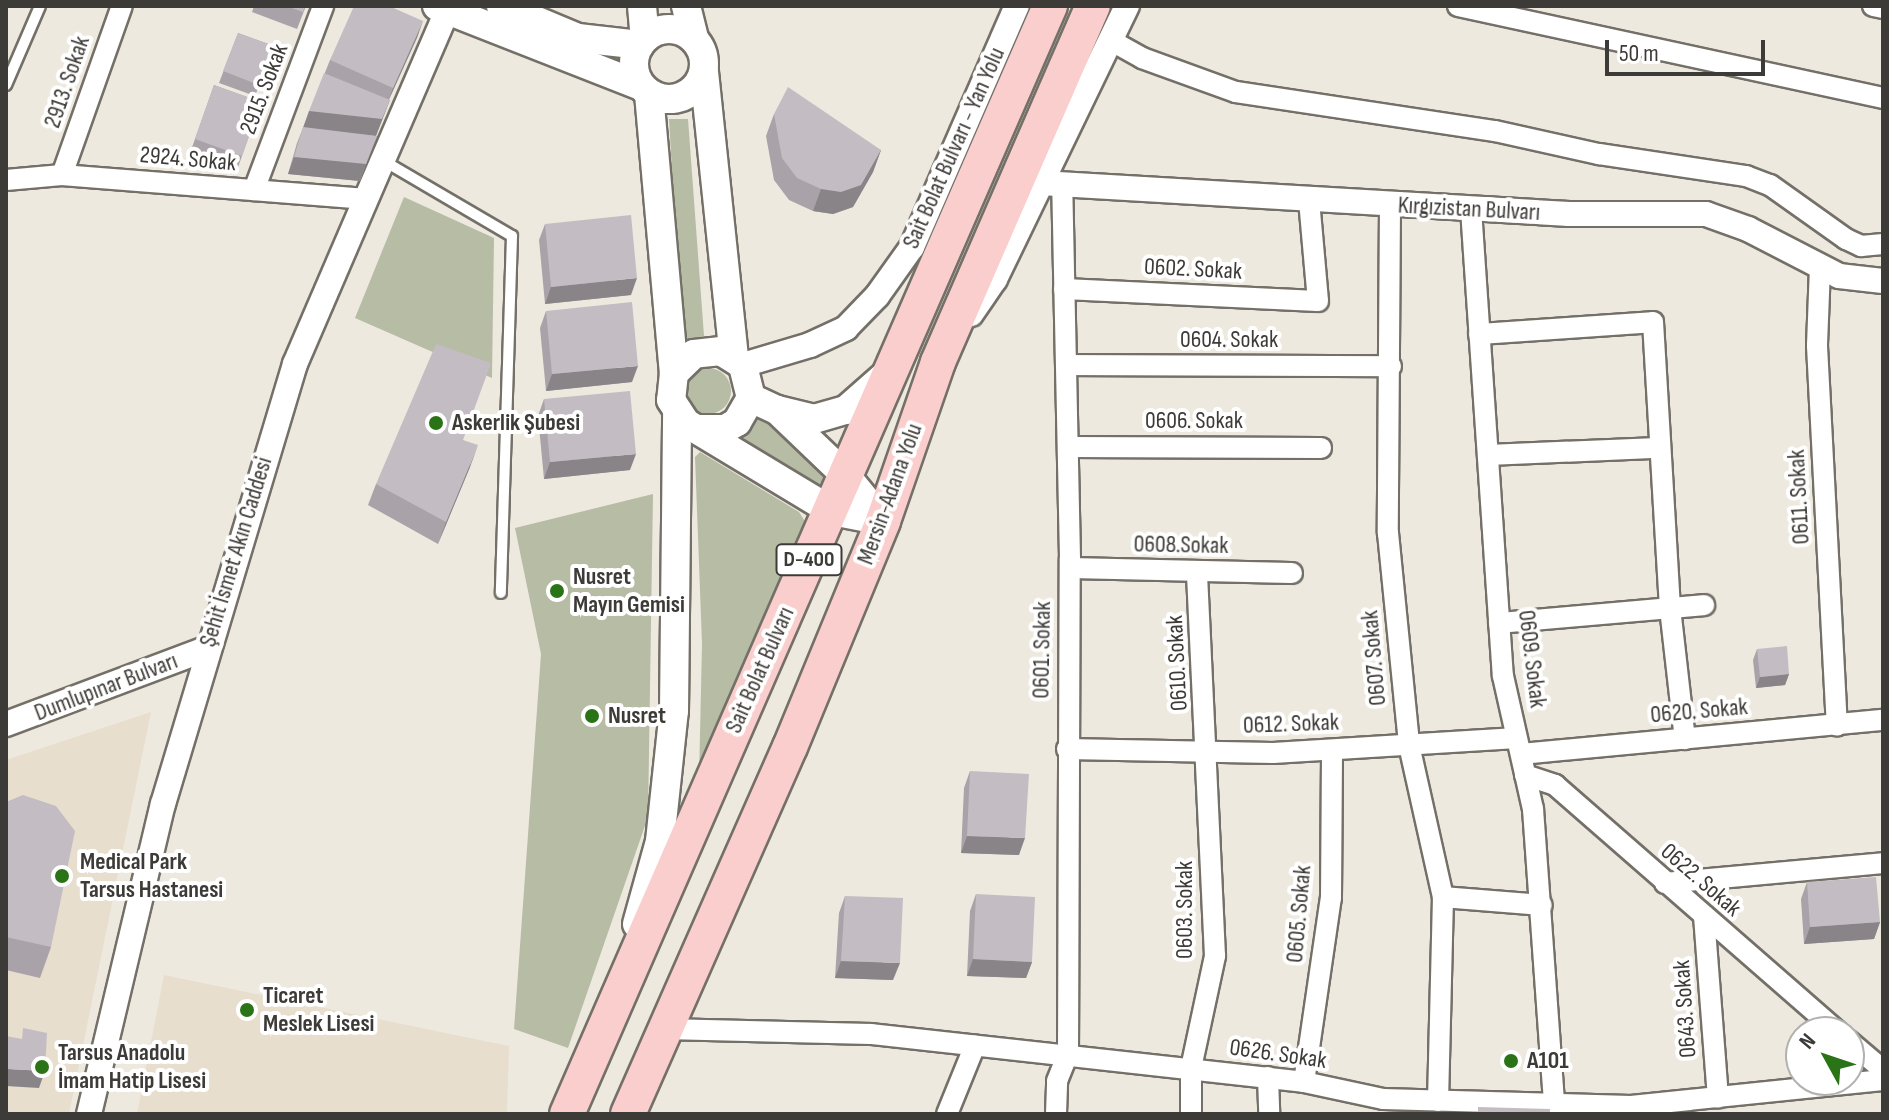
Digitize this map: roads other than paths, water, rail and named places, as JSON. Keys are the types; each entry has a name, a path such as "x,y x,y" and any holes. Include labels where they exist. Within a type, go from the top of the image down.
{"highway":[{"name":"Sait Bolat Bulvarı","path":"567,1114 1050,6"},
{"name":"Mersin-Adana Yolu","path":"628,1114 790,747 883,521 938,362 1093,6"}],"main road":[{"path":"501,6 578,38 643,42 674,29 694,39"},
{"path":"642,6 643,42 633,63 645,90 674,373"},
{"path":"686,6 694,39 701,49 738,361 751,398 777,410 814,419 846,410 891,369"},
{"path":"442,8 645,90 682,97 704,72"},
{"path":"610,1014 660,841 674,711 687,421 670,386 674,373 683,361 707,350 738,361"},
{"path":"687,421 725,429 737,422 751,398"},
{"path":"777,410 846,476 883,521"},
{"path":"687,421 832,511 883,521"}],"street":[{"name":"2913. Sokak","path":"62,175 122,6"},
{"name":"2915. Sokak","path":"254,190 323,6"},
{"name":"Sait Bolat Bulvarı - Yan Yolu","path":"738,361 810,345 846,328 912,247 1017,6"},
{"path":"938,362 995,279 1052,184 1110,40 1127,6"},
{"path":"1458,6 1883,98"},
{"path":"1873,6 1883,8"},
{"name":"Şehit İsmet Akın Caddesi","path":"89,1114 206,649 295,364 383,160 442,8"},
{"path":"1110,40 1142,58 1236,92 1746,176 1770,185 1846,239 1861,246 1883,244"},
{"name":"2924. Sokak","path":"6,180 62,175 366,199"},
{"name":"Kırgızistan Bulvarı","path":"1052,184 1390,206 1706,214 1748,229 1839,276 1883,281"},
{"name":"0601. Sokak","path":"1052,184 1064,289 1070,568 1068,1054 1057,1081 1056,1114"},
{"name":"0602. Sokak","path":"1064,289 1318,301 1309,201"},
{"name":"0607. Sokak","path":"1390,206 1388,533 1409,745 1443,897 1438,1101"},
{"name":"0609. Sokak","path":"1471,209 1503,676 1525,775 1542,905 1556,1109"},
{"name":"0611. Sokak","path":"1820,267 1817,346 1837,725"},
{"path":"1479,334 1653,322 1658,448 1670,608 1685,739"},
{"name":"0604. Sokak","path":"1066,365 1391,366"},
{"name":"0606. Sokak","path":"1068,447 1321,448"},
{"path":"1488,455 1658,448"},
{"name":"0608.Sokak","path":"1070,568 1292,573"},
{"name":"0610. Sokak","path":"1197,571 1208,752"},
{"path":"1499,623 1704,605"},
{"name":"Dumlupınar Bulvarı","path":"6,724 206,649"},
{"name":"0620. Sokak","path":"1519,746 1685,739 1883,720"},
{"name":"0612. Sokak","path":"1067,749 1208,752 1409,745 1519,746"},
{"name":"0605. Sokak","path":"1304,1082 1331,898 1332,750"},
{"name":"0603. Sokak","path":"1191,1114 1191,1068 1215,956 1208,752"},
{"name":"0622. Sokak","path":"1525,775 1555,785 1820,1016"},
{"path":"1665,883 1883,863"},
{"path":"1443,897 1542,905"},
{"name":"0643. Sokak","path":"1704,916 1718,1097"},
{"name":"0626. Sokak","path":"664,1029 871,1034 1068,1054 1304,1082 1383,1106 1438,1101 1556,1109 1631,1106 1883,1080"},
{"path":"947,1114 975,1045"},
{"path":"1865,1055 1883,1070"},
{"path":"1268,1077 1269,1114"}],"lane":[{"path":"6,85 40,6"},
{"path":"383,160 512,236 501,593"}],"place":[{"name":"Askerlik Şubesi","path":"436,423"},
{"name":"Nusret Mayın Gemisi","path":"557,591"},
{"name":"Nusret","path":"592,716"},
{"name":"Medical Park Tarsus Hastanesi","path":"62,876"},
{"name":"Ticaret Meslek Lisesi","path":"247,1010"},
{"name":"A101","path":"1511,1061"},
{"name":"Tarsus Anadolu İmam Hatip Lisesi","path":"42,1067"}]}
